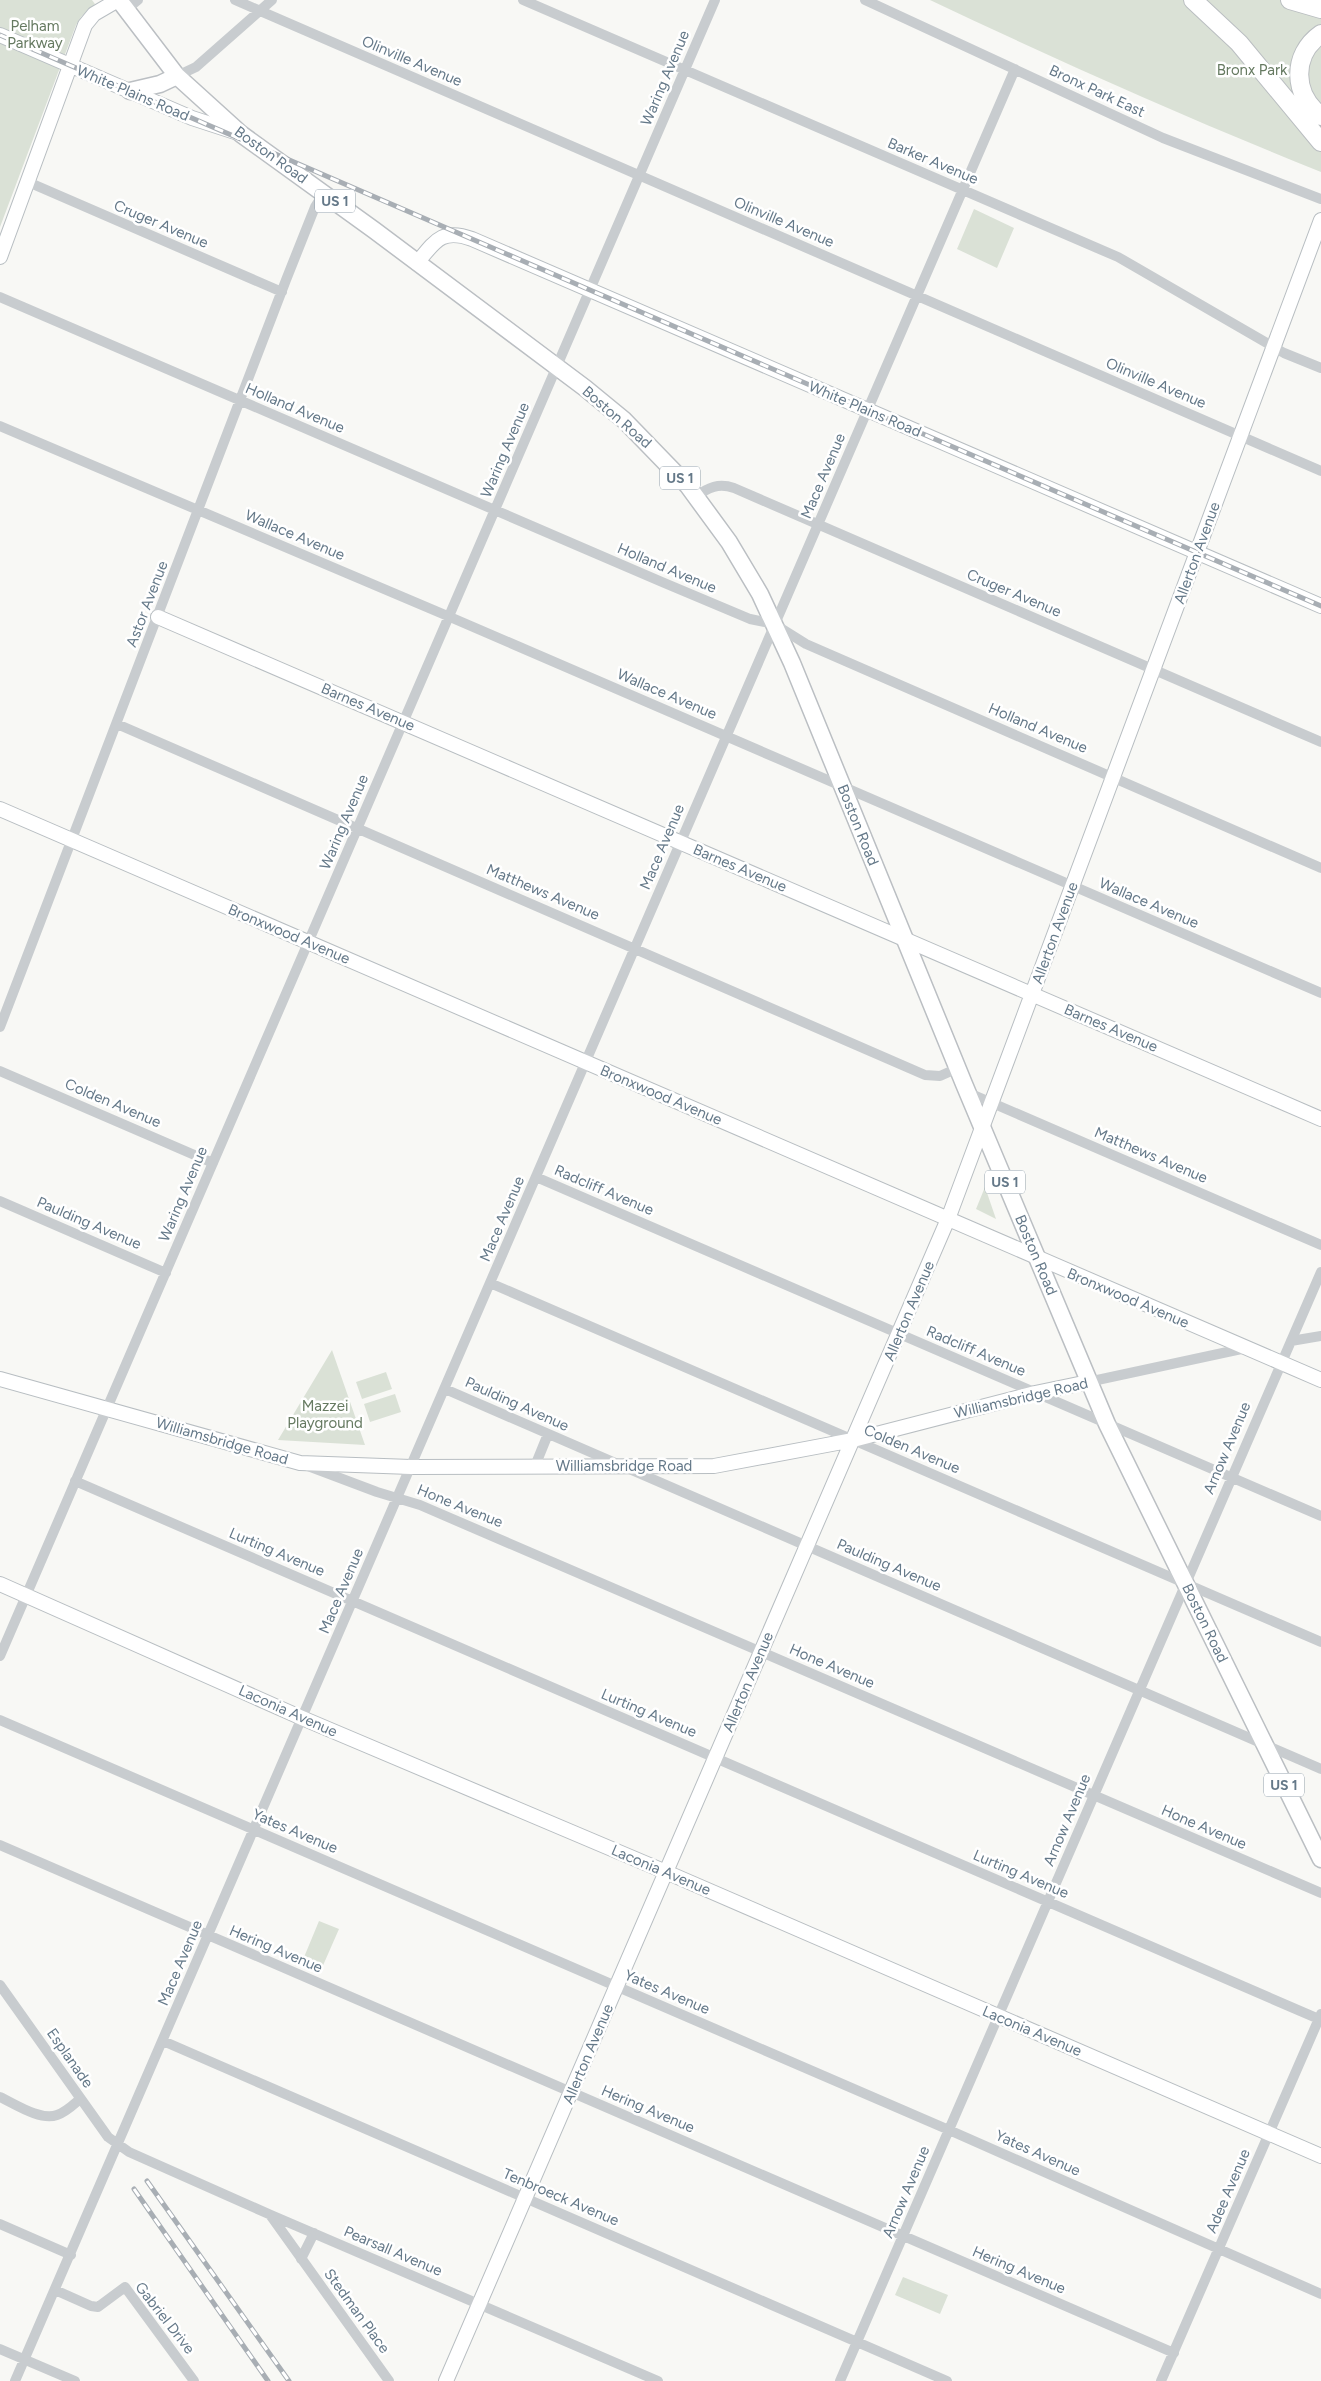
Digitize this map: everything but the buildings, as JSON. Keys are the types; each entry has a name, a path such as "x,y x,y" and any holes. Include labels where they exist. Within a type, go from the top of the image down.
{"highway":[{"path":"1193,0 1240,43 1321,142"},
{"path":"1290,0 1321,9"},
{"path":"1321,34 1310,43 1304,53 1300,65 1299,79 1305,98 1321,116"}],"main road":[{"path":"0,257 70,65 90,17 125,2"},
{"name":"Boston Road","path":"125,2 177,76 241,134 324,193 557,367 624,420 662,457 696,497 737,554 756,585 774,624 1088,1382 1321,1859"},
{"name":"White Plains Road","path":"0,34 192,118 241,134"},
{"path":"130,91 160,84 177,76"},
{"name":"Allerton Avenue","path":"446,2381 948,1219 1321,220"},
{"name":"White Plains Road","path":"417,263 439,238 455,234 472,239 1321,606"},
{"name":"Barnes Avenue","path":"158,617 1321,1119"},
{"name":"Bronxwood Avenue","path":"0,809 1321,1380"},
{"name":"Williamsbridge Road","path":"0,1379 300,1463 411,1467 714,1466 853,1440 1035,1393 1088,1382"},
{"name":"Laconia Avenue","path":"0,1584 302,1718 666,1872 1321,2156"}],"street":[{"name":"Olinville Avenue","path":"235,0 1321,471"},
{"path":"177,76 196,67 272,0"},
{"name":"Barker Avenue","path":"524,0 1127,261 1290,356 1321,368"},
{"name":"Waring Avenue","path":"0,1656 715,0"},
{"name":"Bronx Park East","path":"865,0 1176,144 1321,199"},
{"name":"Mace Avenue","path":"15,2381 1015,69"},
{"name":"Cruger Avenue","path":"28,182 282,292"},
{"name":"Astor Avenue","path":"0,1027 240,400 315,207 324,193"},
{"name":"Holland Avenue","path":"0,297 750,619 774,624 800,641 1321,868"},
{"name":"Wallace Avenue","path":"0,426 450,617 1321,993"},
{"name":"Cruger Avenue","path":"696,497 712,487 727,486 1321,742"},
{"name":"Matthews Avenue","path":"117,724 925,1075 940,1076 958,1068"},
{"name":"Colden Avenue","path":"0,1071 213,1163"},
{"name":"Matthews Avenue","path":"969,1093 1321,1245"},
{"name":"Radcliff Avenue","path":"536,1177 1321,1516"},
{"name":"Paulding Avenue","path":"0,1202 166,1273"},
{"name":"Arnow Avenue","path":"840,2381 1321,1272"},
{"name":"Colden Avenue","path":"490,1283 1321,1642"},
{"path":"1291,1341 1321,1336"},
{"name":"Williamsbridge Road","path":"1088,1382 1246,1348"},
{"name":"Paulding Avenue","path":"445,1388 1321,1768"},
{"path":"536,1466 548,1434"},
{"name":"Hone Avenue","path":"300,1463 420,1505 1321,1893"},
{"name":"Lurting Avenue","path":"76,1481 1048,1902 1320,2017"},
{"name":"Yates Avenue","path":"0,1720 949,2130 1321,2294"},
{"name":"Hering Avenue","path":"0,1845 1174,2353"},
{"name":"Esplanade","path":"0,1985 80,2100 108,2137 118,2145"},
{"name":"Adee Avenue","path":"1161,2381 1320,2017"},
{"name":"Tenbroeck Avenue","path":"163,2041 947,2381"},
{"path":"0,2098 35,2113 50,2116 63,2112 80,2100"},
{"name":"Pearsall Avenue","path":"118,2145 271,2215 658,2381"},
{"name":"Stedman Place","path":"271,2215 389,2381"},
{"path":"0,2224 71,2254"},
{"path":"301,2259 314,2233"},
{"name":"Gabriel Drive","path":"54,2290 91,2306 98,2307 125,2287 194,2381"},
{"path":"0,2348 75,2381"}],"green space":[{"name":"Pelham Parkway","path":"0,0 92,0 95,4 81,17 76,25 0,227"},
{"name":"Bronx Park","path":"930,0 1321,0 1321,172 1124,89"},
{"path":"974,209 1014,228 997,268 957,249"},
{"path":"985,1187 996,1219 976,1209"},
{"name":"Mazzei Playground","path":"332,1350 365,1445 278,1440"},
{"path":"386,1372 392,1389 362,1399 356,1382"},
{"path":"395,1394 401,1412 370,1422 364,1404"},
{"path":"319,1921 339,1929 321,1970 302,1962"},
{"path":"903,2277 948,2295 940,2314 895,2295"}],"railway":[{"path":"0,35 1321,606"},
{"path":"147,2181 289,2381"},
{"path":"134,2189 268,2381"}]}
